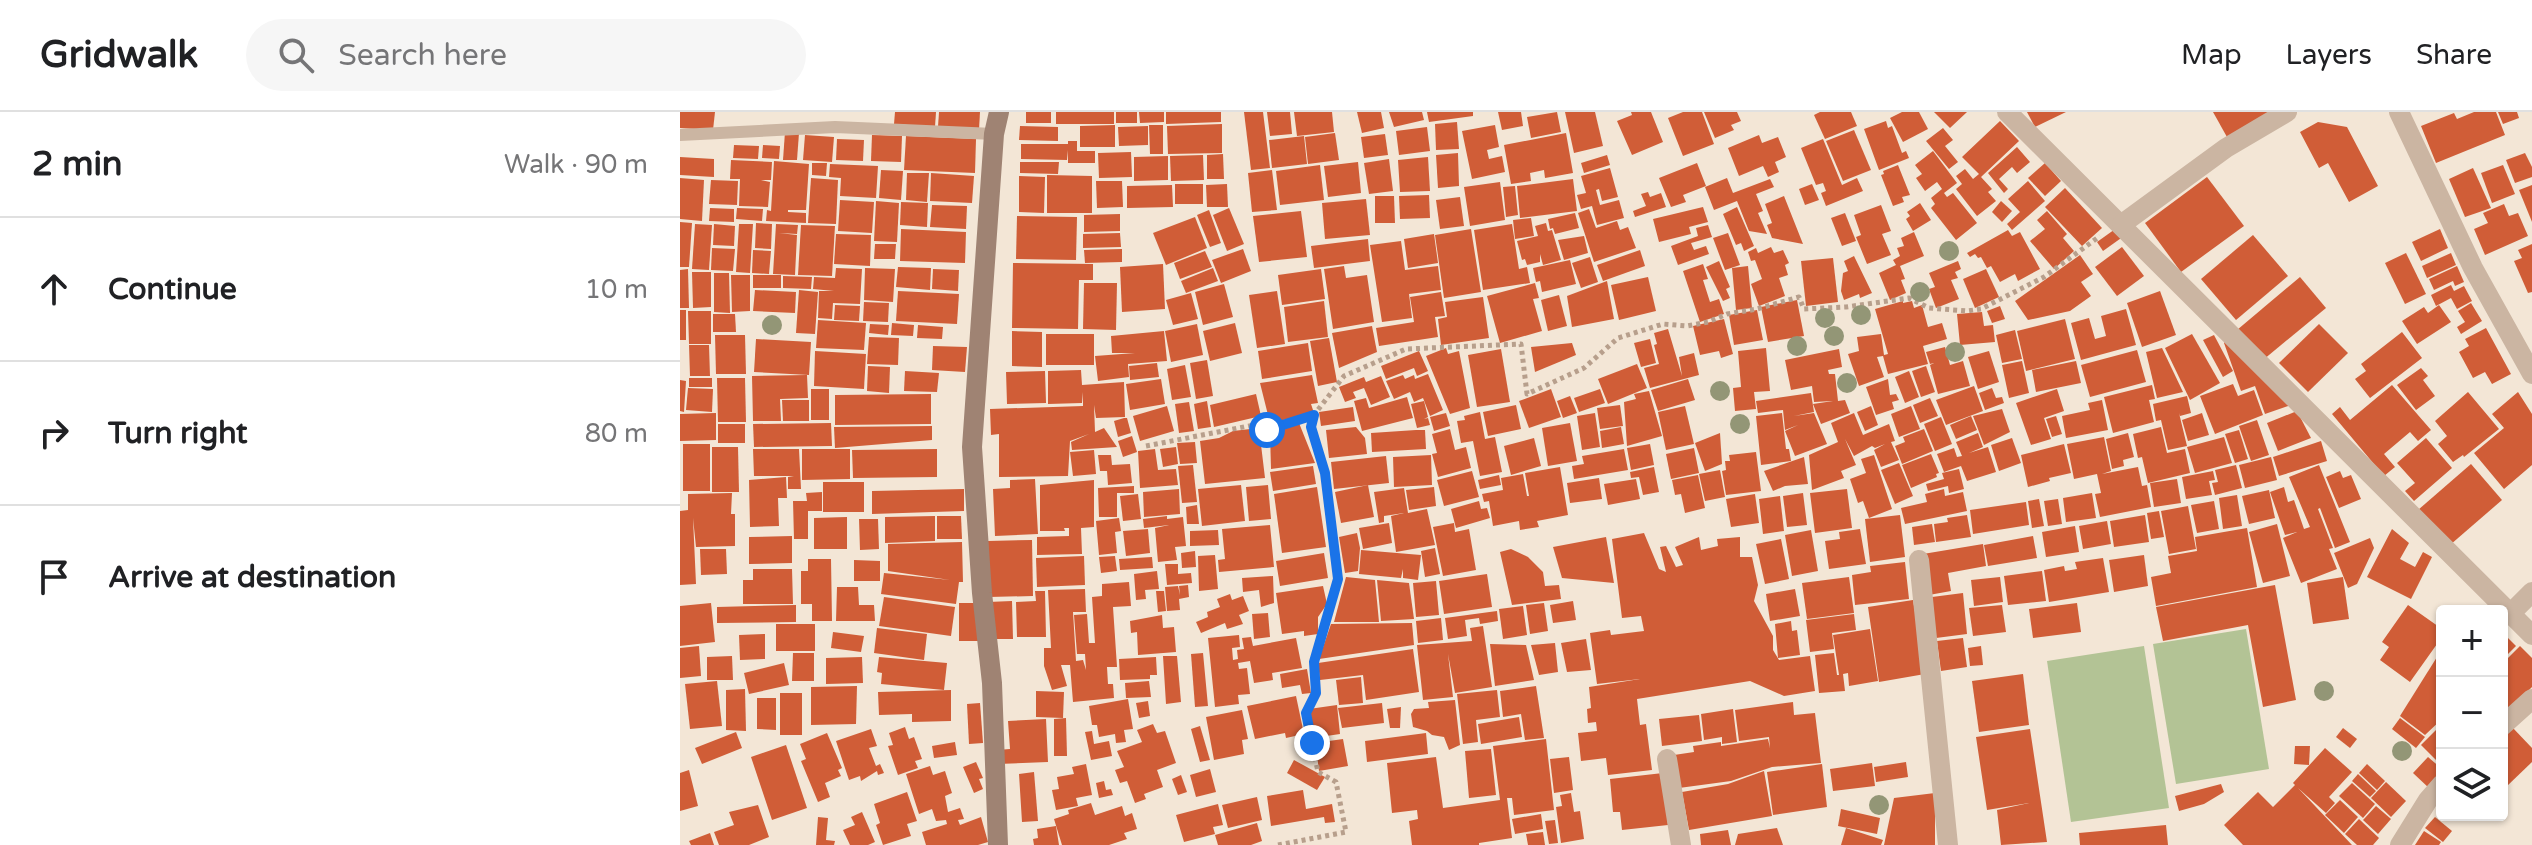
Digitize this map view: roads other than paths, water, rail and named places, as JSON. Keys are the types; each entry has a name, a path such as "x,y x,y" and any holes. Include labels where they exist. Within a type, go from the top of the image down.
{"street":[{"path":"998,845 992,683 972,447 994,134 999,112"},
{"path":"2007,112 2532,635"},
{"path":"2118,220 2226,148 2287,112"},
{"path":"2399,112 2473,268 2532,374"},
{"path":"1919,560 1948,845"},
{"path":"2511,613 2532,592"},
{"path":"2508,721 2532,699"},
{"path":"1667,759 1681,845"},
{"path":"2400,845 2436,791"}],"lane":[{"path":"680,135 835,127 994,134"}]}
